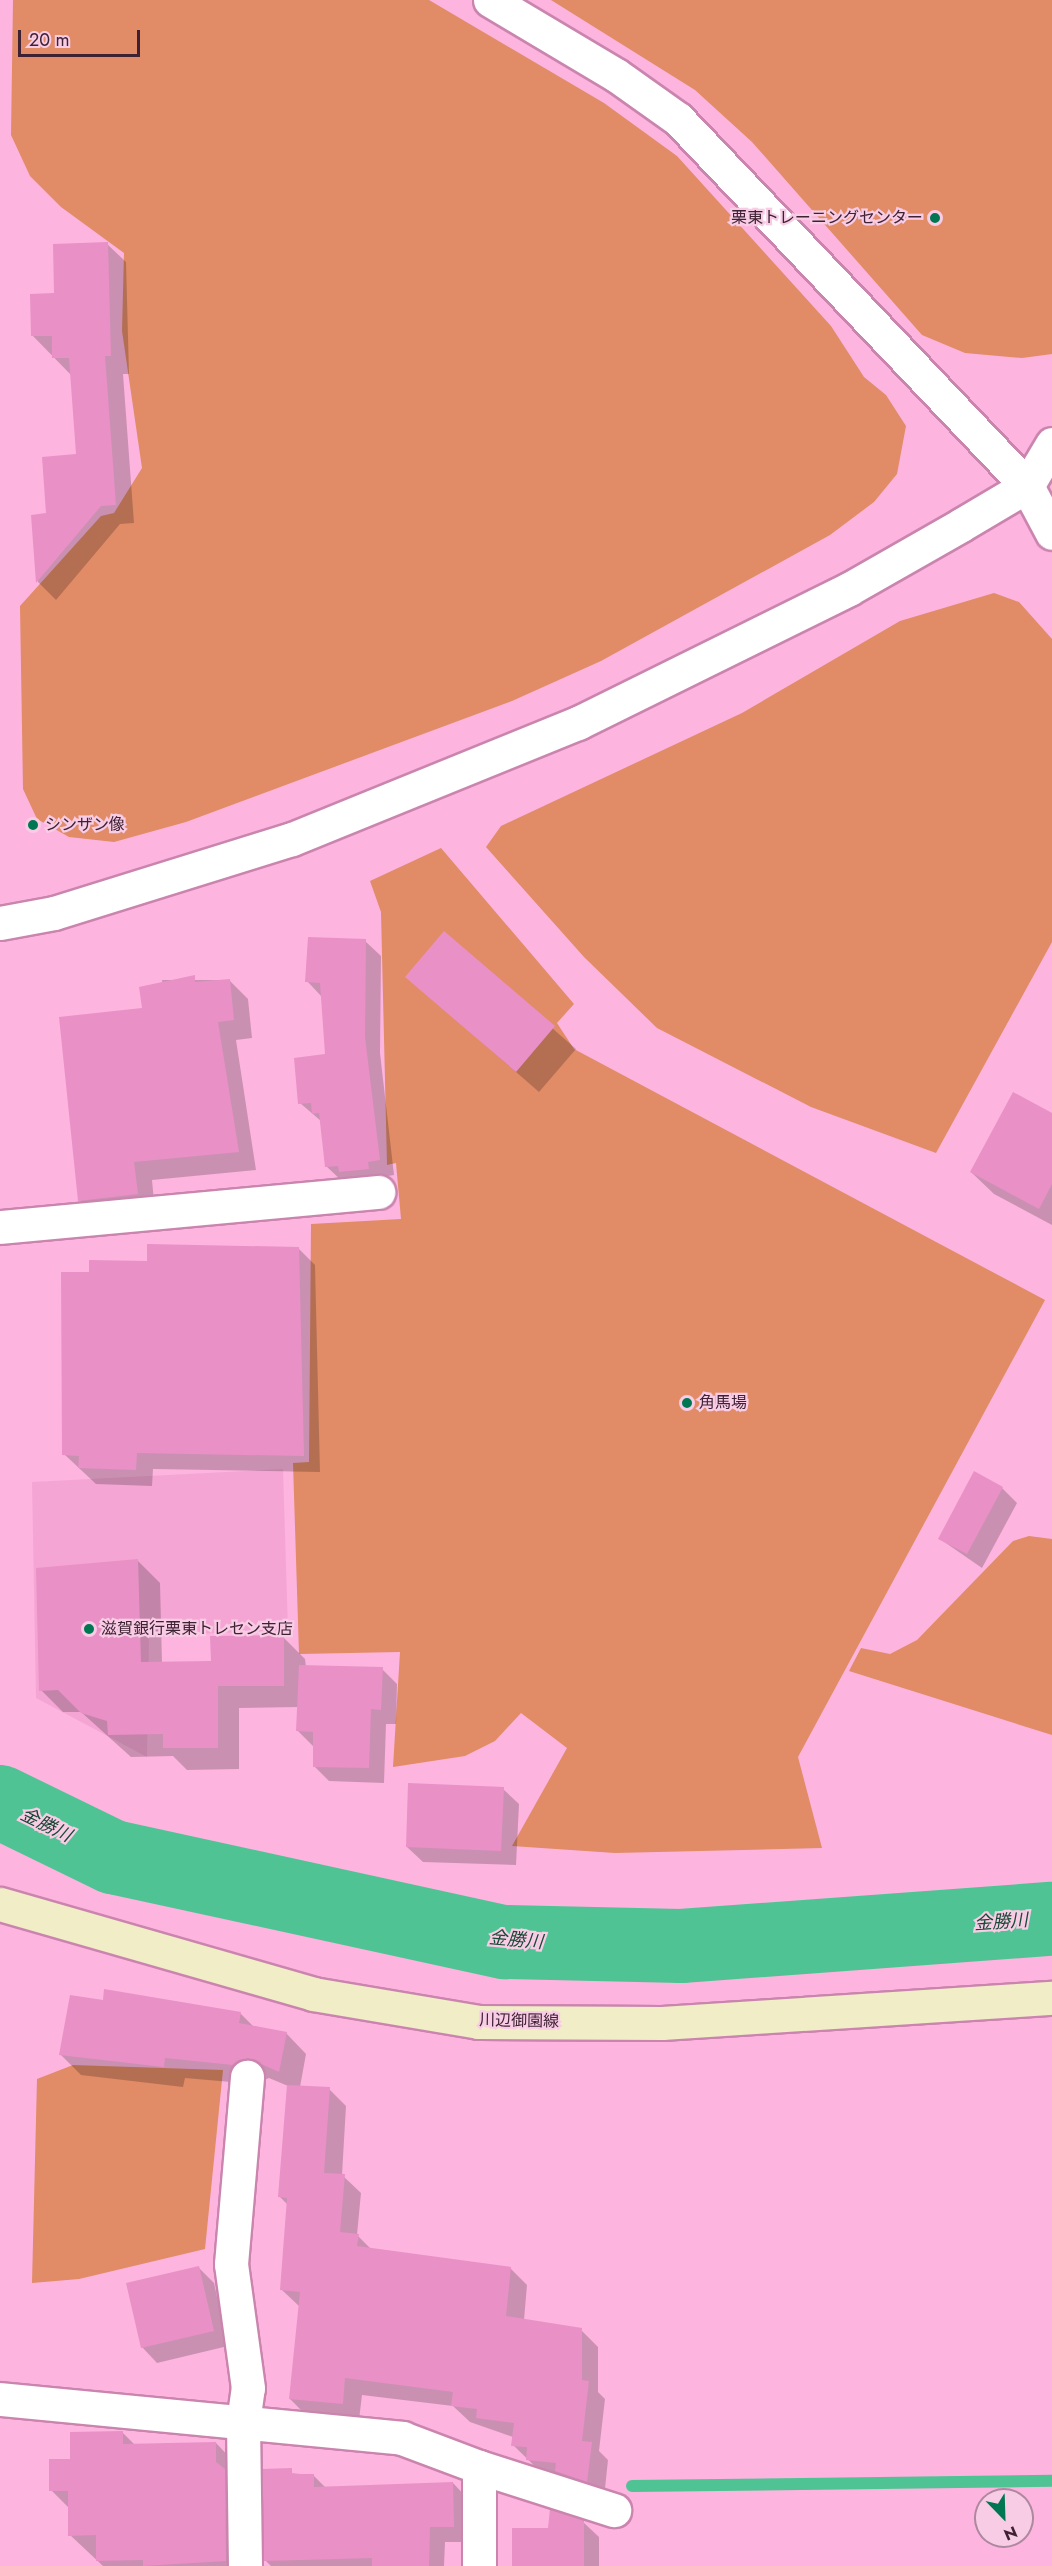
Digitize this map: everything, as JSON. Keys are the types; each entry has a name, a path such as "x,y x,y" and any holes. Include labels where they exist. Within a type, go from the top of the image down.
{"main road":[{"name":"川辺御園線","path":"0,1904 313,1994 478,2022 662,2023 1052,1998"}],"street":[{"path":"490,0 616,75 678,119 1039,485 1052,533"},
{"path":"0,923 54,913 292,839 437,784 578,723 849,589 1039,485 1052,444"},
{"path":"0,1227 378,1192"},
{"path":"245,2566 243,2422 248,2388 231,2264 246,2077"},
{"path":"0,2399 402,2438 479,2467 614,2510"},
{"path":"479,2467 479,2566"}],"shaded area":[{"path":"13,0 429,0 604,103 677,156 831,326 864,377 886,395 906,426 897,474 874,502 830,535 601,661 512,701 186,822 114,842 69,837 37,819 23,789 20,606 101,516 114,513 142,468 122,331 124,253 61,207 30,176 11,135"},
{"name":"栗東トレーニングセンター","path":"551,0 1052,0 1052,354 1022,358 965,353 922,335 752,142 695,90"},
{"path":"994,593 1019,602 1052,639 1052,942 936,1153 811,1107 657,1028 584,957 486,847 501,826 742,713 900,621"},
{"name":"角馬場","path":"441,848 574,1004 557,1023 574,1049 1045,1300 798,1757 822,1848 615,1853 512,1846 567,1748 521,1713 495,1741 465,1756 393,1767 400,1652 299,1654 293,1463 309,1462 311,1224 401,1219 396,1163 387,1165 381,912 370,881"},
{"path":"283,1469 288,1630 149,1636 147,1757 36,1698 32,1482"},
{"path":"1029,1536 1052,1539 1052,1735 849,1671 861,1648 890,1654 917,1640 1013,1541"},
{"path":"73,2065 223,2070 205,2249 79,2279 32,2283 37,2079"}],"building":[{"path":"108,242 111,356 105,356 116,505 101,506 36,583 31,515 46,513 42,457 76,454 69,358 52,358 52,336 31,336 30,294 54,293 53,244"},
{"path":"444,931 555,1026 516,1072 405,977"},
{"path":"308,937 366,939 365,1037 380,1160 368,1162 369,1169 339,1172 338,1166 325,1167 319,1113 312,1114 311,1103 298,1104 294,1058 325,1054 320,983 305,982"},
{"path":"195,975 195,982 230,979 234,1020 218,1022 239,1152 134,1162 138,1194 78,1201 59,1017 142,1008 139,987"},
{"path":"1013,1092 1052,1113 1052,1184 1039,1209 970,1172"},
{"path":"147,1244 299,1247 304,1456 137,1453 136,1470 78,1468 79,1456 62,1455 61,1272 89,1272 89,1260 147,1261"},
{"path":"974,1471 1003,1487 967,1554 938,1539"},
{"name":"滋賀銀行栗東トレセン支店","path":"138,1559 141,1662 211,1661 210,1636 284,1635 284,1686 218,1686 218,1748 163,1748 163,1734 108,1735 107,1721 81,1713 58,1690 39,1691 36,1568"},
{"path":"299,1665 383,1667 381,1710 371,1709 369,1768 313,1767 313,1732 296,1731"},
{"path":"408,1783 504,1787 501,1851 406,1847"},
{"path":"104,1989 241,2012 239,2023 287,2032 279,2072 248,2058 233,2065 165,2058 164,2067 59,2055 70,1995 103,2000"},
{"path":"287,2085 330,2087 324,2173 345,2174 340,2232 359,2234 357,2246 511,2267 506,2316 582,2328 582,2380 589,2381 582,2441 592,2442 587,2482 555,2471 556,2463 526,2460 527,2447 511,2446 514,2423 476,2418 477,2409 451,2406 453,2392 345,2378 343,2404 289,2399 300,2292 280,2290 287,2198 278,2197"},
{"path":"199,2266 214,2331 141,2348 126,2283"},
{"path":"123,2431 123,2444 216,2442 216,2462 225,2469 226,2561 143,2566 143,2560 96,2561 96,2535 68,2536 68,2491 49,2491 49,2459 70,2459 70,2432"},
{"path":"292,2468 292,2474 314,2474 314,2487 453,2482 454,2527 430,2527 429,2566 372,2566 372,2558 264,2561 262,2469"},
{"path":"550,2509 584,2520 584,2566 512,2566 512,2528 548,2528"}],"waterway":[{"name":"金勝川","path":"0,1802 113,1857 504,1942 681,1946 1052,1919"},
{"path":"632,2486 1052,2481"}],"place":[{"name":"栗東トレーニングセンター","path":"935,218"},
{"name":"シンザン像","path":"33,825"},
{"name":"角馬場","path":"687,1403"},
{"name":"滋賀銀行栗東トレセン支店","path":"89,1629"}]}
